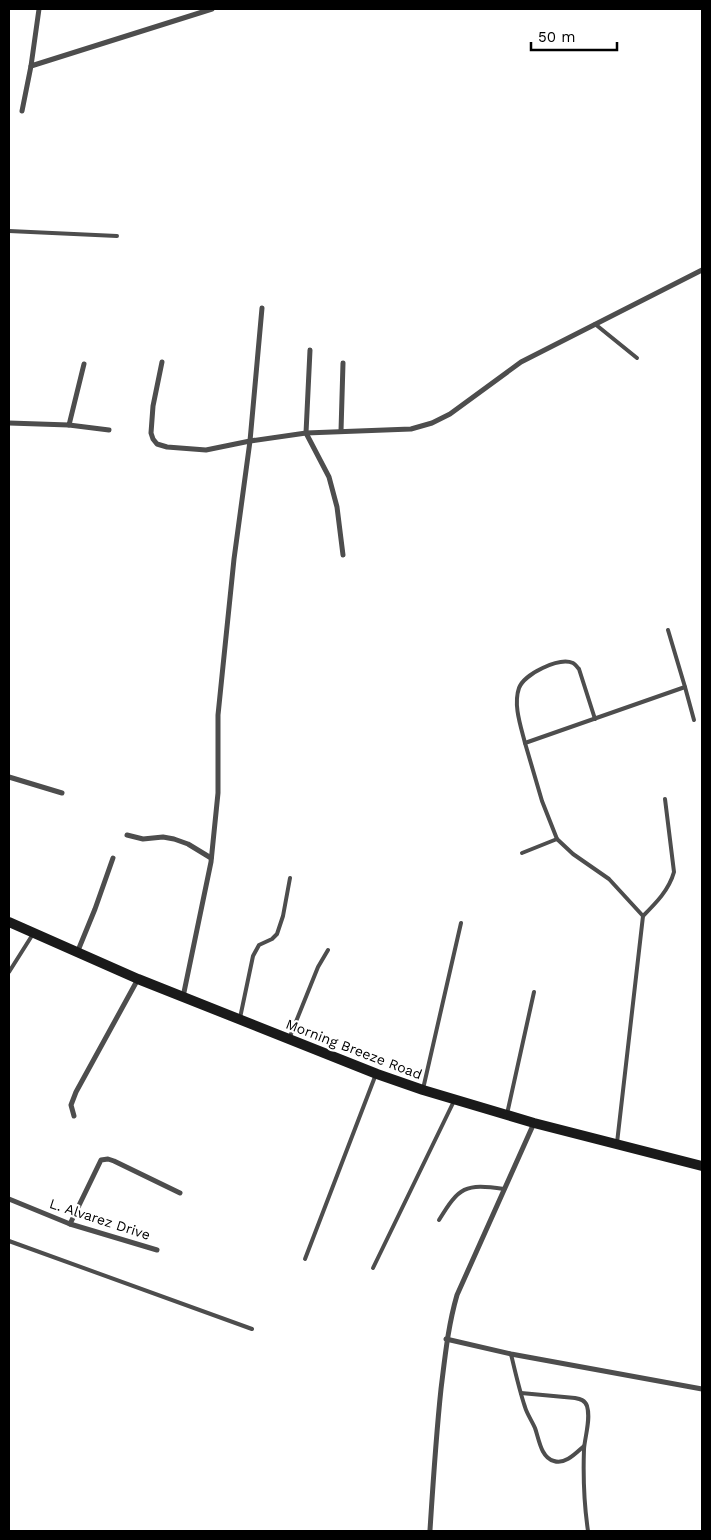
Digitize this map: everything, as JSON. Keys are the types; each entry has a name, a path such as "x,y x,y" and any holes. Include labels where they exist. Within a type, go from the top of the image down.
{"main road":[{"name":"Morning Breeze Road","path":"9,922 138,979 289,1040 422,1090 534,1123 702,1166"}],"street":[{"path":"22,111 39,9"},
{"path":"31,66 212,9"},
{"path":"162,362 150,425 152,439 157,444 206,450 306,433 411,429 432,424 450,414 521,362 702,270"},
{"path":"184,997 212,858 218,793 218,716 234,559 250,441 262,308"},
{"path":"310,350 306,433 329,477 337,507 343,555"},
{"path":"340,431 343,363"},
{"path":"69,425 84,364"},
{"path":"9,423 69,425 109,430"},
{"path":"9,777 62,793"},
{"path":"126,835 143,839 163,837 174,839 188,844 212,858"},
{"path":"77,953 113,858"},
{"path":"74,1116 71,1109 76,1092 138,979"},
{"path":"430,1530 434,1458 446,1339 457,1295 534,1123"},
{"path":"70,1224 103,1158 114,1161 180,1193"},
{"name":"L. Alvarez Drive","path":"9,1198 70,1224 157,1250"},
{"path":"446,1339 511,1354 702,1389"}],"lane":[{"path":"9,231 117,236"},
{"path":"595,324 637,358"},
{"path":"668,630 694,720"},
{"path":"595,719 579,669 574,664 567,663 550,666 528,676 519,688 517,705 525,743 542,801 557,839 573,854 609,880 643,916"},
{"path":"525,743 685,687"},
{"path":"617,1145 643,916 664,893 672,880 674,872 665,799"},
{"path":"522,853 557,839"},
{"path":"240,1020 253,956 259,945 277,934 283,916 290,878"},
{"path":"422,1090 461,923"},
{"path":"9,972 34,932"},
{"path":"289,1040 318,967 328,950"},
{"path":"507,1115 534,992"},
{"path":"305,1259 377,1074"},
{"path":"373,1268 454,1100"},
{"path":"439,1220 449,1203 463,1189 480,1186 504,1189"},
{"path":"9,1241 252,1329"},
{"path":"511,1354 521,1393 542,1450 547,1458 553,1461 562,1461 570,1458 584,1446"},
{"path":"521,1393 575,1398 583,1400 588,1408 583,1481 588,1531"}]}
